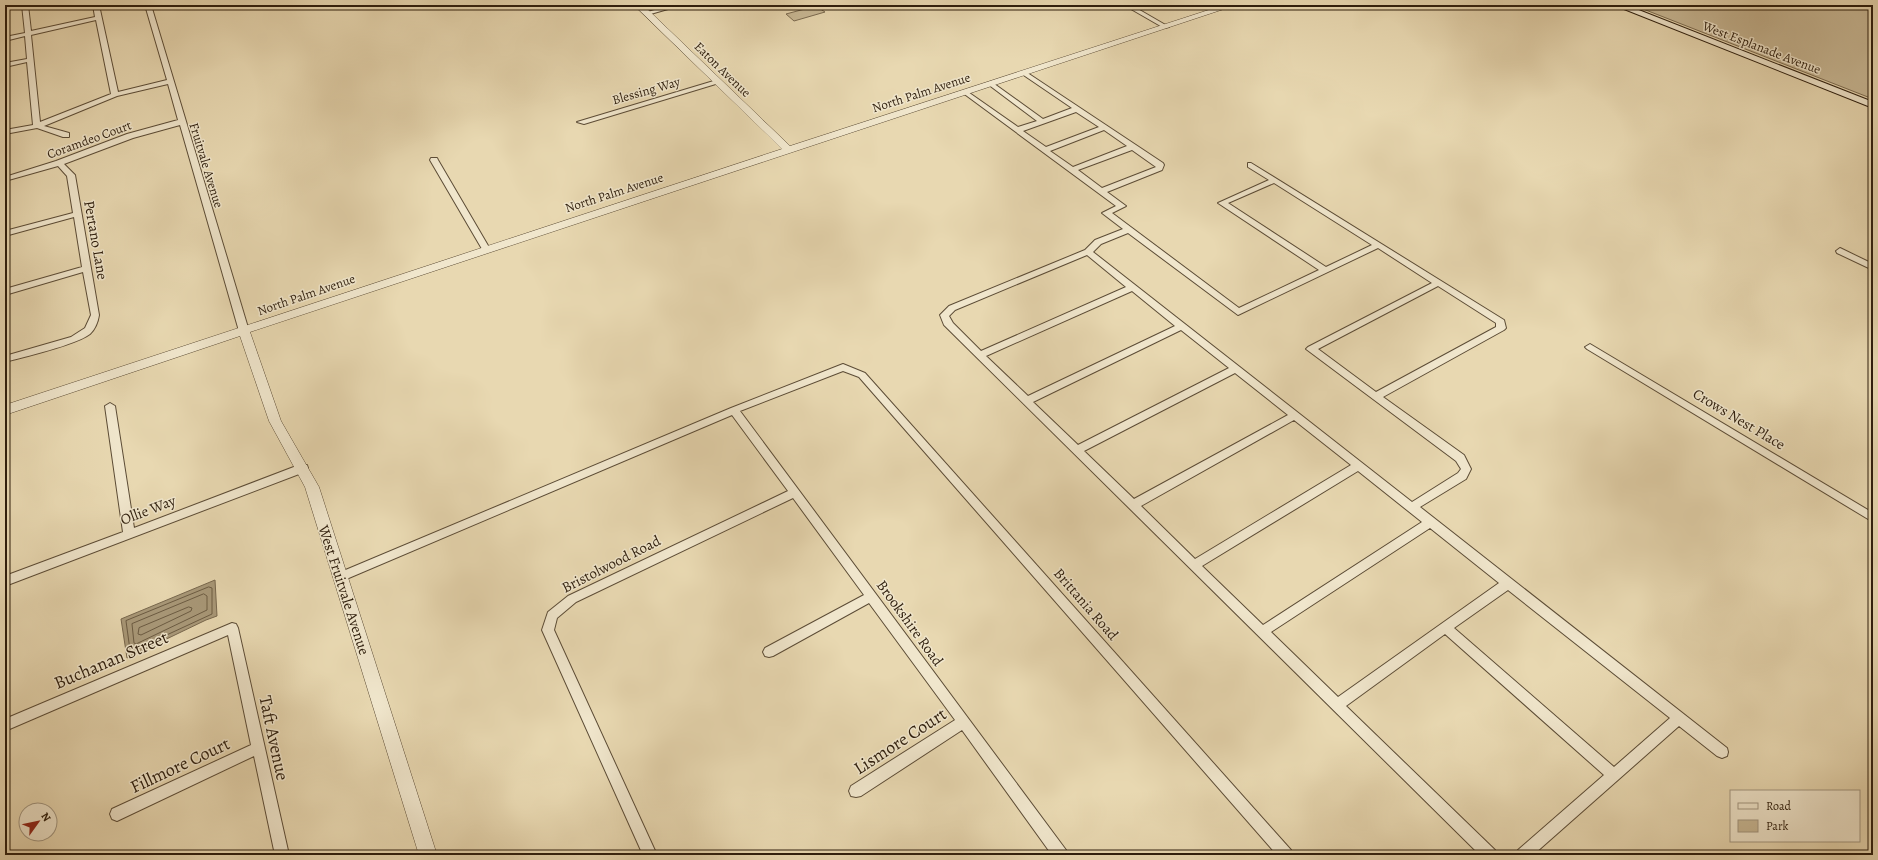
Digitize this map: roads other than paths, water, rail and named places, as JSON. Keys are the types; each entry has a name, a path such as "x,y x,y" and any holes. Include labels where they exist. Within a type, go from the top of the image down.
{"main road":[{"name":"West Esplanade Avenue","path":"1618,5 1873,105"}],"street":[{"path":"25,5 37,126"},
{"path":"96,5 115,95"},
{"name":"Fruitvale Avenue","path":"148,5 181,122 244,331"},
{"name":"Eaton Avenue","path":"638,5 789,151"},
{"path":"647,13 679,5"},
{"path":"1127,5 1166,27"},
{"name":"North Palm Avenue","path":"5,410 486,249 1232,5"},
{"path":"5,39 99,18"},
{"path":"5,65 30,60"},
{"path":"1024,73 1160,165 1159,168 1102,191"},
{"path":"5,132 37,126 115,95 170,81"},
{"name":"Blessing Way","path":"581,122 717,82"},
{"path":"991,84 1043,122"},
{"path":"966,93 1122,206 1106,213 1238,312 1378,245"},
{"path":"1018,130 1077,109"},
{"name":"Coramdeo Court","path":"5,179 59,163 130,136 181,122"},
{"path":"37,126 66,135"},
{"path":"1045,150 1104,128"},
{"path":"1072,170 1132,147"},
{"path":"434,160 486,249"},
{"name":"Pertano Lane","path":"5,360 74,339 84,334 92,327 95,315 71,175 59,163"},
{"path":"1251,165 1501,322 1501,328 1376,397"},
{"path":"1274,180 1222,203 1325,270"},
{"path":"5,234 78,214"},
{"path":"1128,230 1098,242 1088,252 952,308 944,315 949,325 980,356 1490,855"},
{"path":"1840,251 1873,267"},
{"path":"1088,252 1722,752"},
{"path":"5,292 87,268"},
{"path":"1412,507 1462,476 1466,469 1460,458 1312,349 1438,283"},
{"path":"980,356 1133,287"},
{"path":"1026,401 1182,326"},
{"name":"West Fruitvale Avenue","path":"244,331 275,421 303,468 312,487 428,855"},
{"name":"Crows Nest Place","path":"1590,347 1873,518"},
{"name":"Brittania Road","path":"734,410 843,367 862,375 1286,855"},
{"path":"1076,450 1236,369"},
{"path":"110,406 129,534"},
{"path":"340,577 734,410"},
{"name":"Brookshire Road","path":"734,410 1061,855"},
{"path":"1133,505 1295,415"},
{"path":"1194,565 1359,465"},
{"name":"Ollie Way","path":"5,581 303,468"},
{"name":"Bristolwood Road","path":"650,855 548,630 552,615 572,600 794,493"},
{"path":"1262,632 1430,522"},
{"path":"1337,705 1508,583"},
{"path":"769,652 872,597"},
{"name":"Buchanan Street","path":"5,725 232,628"},
{"name":"Taft Avenue","path":"232,628 282,855"},
{"path":"1446,628 1614,775"},
{"path":"1523,855 1679,718"},
{"name":"Lismore Court","path":"856,791 963,722"},
{"name":"Fillmore Court","path":"118,814 258,748"}],"water":[{"path":"215,580 217,616 127,658 121,619"}]}
